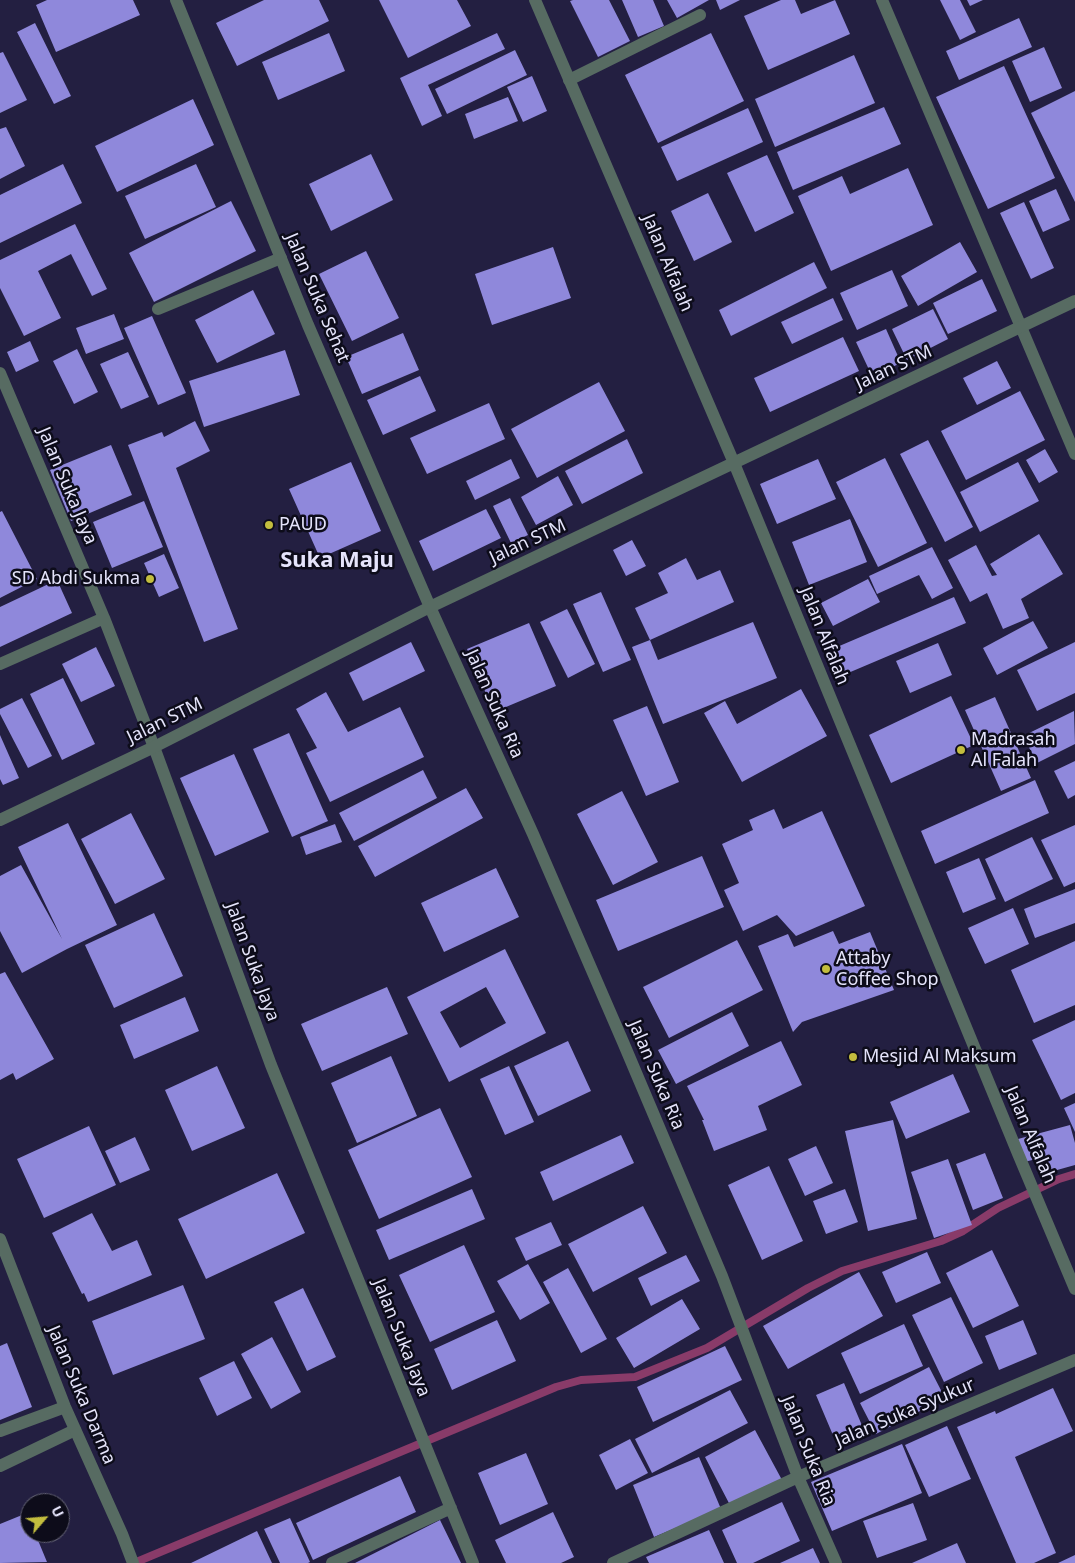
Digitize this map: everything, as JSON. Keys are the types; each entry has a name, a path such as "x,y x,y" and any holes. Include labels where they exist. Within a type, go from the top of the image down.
{"street":[{"name":"Jalan Suka Sehat","path":"176,0 312,334 430,607"},
{"name":"Jalan Alfalah","path":"535,0 734,463 1075,1289"},
{"path":"882,0 1075,454"},
{"path":"569,80 700,15"},
{"path":"158,309 281,258"},
{"name":"Jalan STM","path":"0,820 154,746 430,607 1075,302"},
{"name":"Jalan Suka Jaya","path":"0,373 104,618 154,746 272,1064 473,1563"},
{"name":"Jalan Suka Ria","path":"430,607 533,834 722,1276 798,1477 836,1563"},
{"path":"0,664 104,618"},
{"name":"Jalan Suka Darma","path":"0,1239 65,1407 122,1534 133,1563"},
{"name":"Jalan Suka Syukur","path":"613,1563 640,1558 798,1477 1075,1360"},
{"path":"0,1431 65,1407"},
{"path":"0,1466 75,1430"},
{"path":"332,1563 451,1508"}],"building":[{"path":"47,0 133,0 140,15 56,52 36,5"},
{"path":"264,0 319,0 329,21 237,66 216,23"},
{"path":"379,0 457,0 471,26 408,58"},
{"path":"609,0 630,41 598,57 570,1"},
{"path":"622,0 653,0 664,26 638,37"},
{"path":"667,0 709,0 677,18"},
{"path":"716,0 740,0 720,10"},
{"path":"781,0 795,0 801,14 835,0 850,34 768,70 744,16"},
{"path":"940,0 960,0 976,32 960,40"},
{"path":"967,0 983,0 970,6"},
{"path":"1019,18 1032,47 959,80 946,51"},
{"path":"35,23 71,96 54,104 17,32"},
{"path":"329,33 345,71 278,100 262,62"},
{"path":"497,33 505,49 428,85 442,116 422,126 400,78"},
{"path":"711,33 744,101 658,143 625,75"},
{"path":"1044,47 1062,88 1030,102 1012,61"},
{"path":"515,50 527,75 447,114 435,89"},
{"path":"3,52 27,100 0,113 0,53"},
{"path":"854,55 875,103 775,147 755,99"},
{"path":"1004,66 1055,178 988,209 936,97"},
{"path":"532,76 547,111 523,122 507,87"},
{"path":"1075,91 1075,202 1031,113"},
{"path":"508,97 518,121 474,139 465,114"},
{"path":"193,99 214,145 117,192 95,146"},
{"path":"884,107 901,144 793,190 777,152"},
{"path":"748,108 763,142 677,181 661,147"},
{"path":"6,127 25,166 0,179 0,129"},
{"path":"371,154 393,200 331,231 309,184"},
{"path":"767,155 794,213 755,232 727,173"},
{"path":"63,164 82,203 0,243 0,195"},
{"path":"196,164 216,207 145,239 125,196"},
{"path":"908,168 933,225 831,271 798,196 842,176 850,194"},
{"path":"1056,189 1070,220 1043,232 1029,201"},
{"path":"708,193 732,242 694,261 671,211"},
{"path":"231,201 256,251 154,302 129,253"},
{"path":"1024,202 1054,268 1031,279 1000,213"},
{"path":"75,224 107,289 92,296 71,254 38,271 61,318 24,336 0,288 0,260"},
{"path":"960,242 977,272 918,306 901,276"},
{"path":"553,247 571,298 492,325 475,274"},
{"path":"366,251 399,318 352,341 319,274"},
{"path":"814,262 827,288 731,336 719,310"},
{"path":"892,270 908,306 857,330 840,293"},
{"path":"982,279 997,311 948,334 933,303"},
{"path":"253,290 275,334 217,363 195,320"},
{"path":"833,298 843,320 792,344 781,322"},
{"path":"933,309 948,339 907,360 892,329"},
{"path":"114,314 124,339 86,354 76,328"},
{"path":"152,316 186,393 158,405 124,328"},
{"path":"886,329 901,363 872,376 856,342"},
{"path":"403,333 419,370 362,394 346,357"},
{"path":"843,337 859,371 770,412 754,378"},
{"path":"30,341 39,361 16,372 7,352"},
{"path":"77,349 98,392 74,404 53,361"},
{"path":"285,350 300,395 204,427 189,381"},
{"path":"128,352 149,397 121,409 100,364"},
{"path":"997,361 1011,388 977,405 963,378"},
{"path":"420,376 436,411 383,435 367,400"},
{"path":"599,382 625,431 537,478 511,429"},
{"path":"1020,391 1045,440 966,480 941,431"},
{"path":"489,403 505,439 427,474 410,438"},
{"path":"195,421 210,451 176,468 238,629 204,642 128,445 162,432 164,437"},
{"path":"627,439 643,473 582,504 565,471"},
{"path":"928,440 973,527 945,542 900,454"},
{"path":"111,445 132,495 71,521 50,470"},
{"path":"1045,449 1058,472 1039,483 1026,460"},
{"path":"885,458 927,543 878,567 836,482"},
{"path":"511,459 520,478 475,500 466,481"},
{"path":"818,459 836,499 777,524 760,484"},
{"path":"351,462 381,531 320,558 289,489"},
{"path":"1018,462 1039,501 980,532 960,492"},
{"path":"558,476 573,505 536,525 521,497"},
{"path":"510,498 528,535 511,543 493,506"},
{"path":"144,501 163,547 112,568 93,522"},
{"path":"486,509 501,538 433,571 419,541"},
{"path":"2,511 37,579 0,598 0,512"},
{"path":"850,519 867,562 809,585 792,542"},
{"path":"1039,534 1063,574 1021,599 1029,618 1003,629 987,593 970,602 948,560 976,545 992,576 997,575 990,564"},
{"path":"632,540 646,566 626,576 613,550"},
{"path":"932,547 953,588 932,599 919,575 877,594 869,576"},
{"path":"164,554 179,588 159,597 144,563"},
{"path":"686,558 697,580 720,570 734,602 650,640 635,608 668,593 658,573"},
{"path":"868,579 880,602 833,626 821,603"},
{"path":"57,580 72,613 0,647 0,607"},
{"path":"601,592 631,660 603,672 573,604"},
{"path":"954,597 966,623 841,676 830,650"},
{"path":"567,609 595,664 568,678 540,622"},
{"path":"1033,621 1048,648 997,675 983,648"},
{"path":"753,622 777,678 663,724 632,647 650,640 658,660"},
{"path":"529,623 556,686 494,712 467,649"},
{"path":"411,642 425,671 363,701 349,673"},
{"path":"1075,642 1075,693 1037,711 1017,670"},
{"path":"938,643 952,675 910,693 896,661"},
{"path":"96,647 115,686 81,702 62,664"},
{"path":"63,678 95,744 62,760 30,694"},
{"path":"801,689 827,736 742,782 704,713 725,701 737,724"},
{"path":"326,692 348,732 400,707 424,757 330,802 306,753 317,748 296,709"},
{"path":"951,696 974,745 891,783 869,735"},
{"path":"995,697 1031,778 1001,791 965,710"},
{"path":"22,698 52,756 28,768 0,714 0,709"},
{"path":"647,706 679,782 646,796 613,720"},
{"path":"1074,711 1075,744 1037,763 1023,736"},
{"path":"289,733 328,821 292,837 253,749"},
{"path":"0,735 19,778 3,785 0,779"},
{"path":"234,754 269,832 215,856 180,778"},
{"path":"1075,761 1075,795 1068,799 1054,771"},
{"path":"423,770 437,798 354,841 339,813"},
{"path":"1035,780 1049,813 935,864 921,831"},
{"path":"466,788 483,818 375,877 358,846"},
{"path":"622,791 658,862 613,885 577,814"},
{"path":"774,809 783,829 822,811 865,906 796,936 777,915 743,931 724,890 739,883 722,844 753,830 749,820"},
{"path":"131,813 165,879 115,904 81,839"},
{"path":"68,823 117,925 22,973 0,931 0,876 21,865 62,939 18,847"},
{"path":"335,824 342,842 306,855 300,837"},
{"path":"1075,825 1075,882 1064,887 1041,840"},
{"path":"1032,837 1053,879 1005,902 985,859"},
{"path":"702,856 724,907 618,951 596,900"},
{"path":"979,858 996,899 963,913 946,872"},
{"path":"496,868 519,917 444,952 421,903"},
{"path":"1075,889 1075,923 1035,938 1024,909"},
{"path":"1013,908 1029,944 985,964 968,928"},
{"path":"154,913 183,976 114,1008 85,945"},
{"name":"Attaby Coffee Shop","path":"833,931 839,944 870,932 894,990 802,1022 793,1032 758,946 788,934 794,947"},
{"path":"737,940 763,990 669,1038 643,987"},
{"path":"1075,941 1075,1005 1034,1023 1011,970"},
{"path":"505,949 546,1033 449,1082 407,997","holes":["486,987 506,1023 460,1048 440,1012"]},
{"path":"5,972 54,1059 16,1080 13,1073 0,1080 0,974"},
{"path":"387,987 408,1034 322,1071 301,1024"},
{"path":"185,997 199,1031 134,1059 120,1025"},
{"path":"732,1012 749,1046 676,1084 658,1050"},
{"path":"1075,1020 1075,1093 1061,1100 1032,1040"},
{"path":"568,1041 591,1091 538,1116 514,1066"},
{"path":"781,1041 802,1085 758,1106 767,1130 714,1151 702,1120 704,1120 687,1086"},
{"path":"391,1056 417,1116 357,1143 331,1083"},
{"path":"217,1066 245,1128 192,1151 165,1090"},
{"path":"509,1066 534,1122 505,1135 480,1079"},
{"path":"953,1074 970,1112 906,1139 890,1102"},
{"path":"1075,1103 1075,1132 1064,1108"},
{"path":"440,1108 472,1177 379,1219 348,1150"},
{"path":"893,1120 917,1219 868,1231 845,1131"},
{"path":"1070,1125 1075,1143 1075,1165 1050,1172 1045,1157 1024,1162 1018,1139"},
{"path":"89,1126 116,1185 44,1218 17,1159"},
{"path":"621,1135 634,1163 553,1201 540,1172"},
{"path":"135,1137 150,1170 120,1183 105,1151"},
{"path":"816,1146 833,1183 805,1196 788,1159"},
{"path":"985,1153 1003,1198 973,1210 956,1164"},
{"path":"948,1159 972,1225 934,1238 911,1172"},
{"path":"769,1166 803,1241 762,1260 728,1185"},
{"path":"277,1173 305,1233 206,1279 178,1219"},
{"path":"472,1189 485,1219 389,1260 376,1230"},
{"path":"845,1189 858,1222 826,1234 813,1201"},
{"path":"643,1206 667,1253 593,1292 568,1244"},
{"path":"92,1213 112,1251 137,1240 152,1275 88,1302 84,1293 82,1294 52,1233"},
{"path":"551,1222 562,1245 526,1261 515,1238"},
{"path":"464,1245 495,1312 430,1342 399,1275"},
{"path":"992,1250 1019,1306 973,1328 946,1273"},
{"path":"927,1252 941,1283 896,1303 882,1272"},
{"path":"686,1255 700,1281 651,1306 638,1278"},
{"path":"528,1264 550,1303 520,1320 497,1281"},
{"path":"568,1268 607,1339 581,1353 543,1282"},
{"path":"859,1272 883,1316 788,1369 763,1326"},
{"path":"183,1285 205,1339 113,1375 92,1321"},
{"path":"303,1288 336,1357 307,1371 274,1302"},
{"path":"951,1297 983,1363 944,1382 912,1315"},
{"path":"682,1299 700,1329 634,1368 616,1338"},
{"path":"497,1320 516,1361 452,1390 434,1349"},
{"path":"1023,1320 1037,1354 999,1370 985,1336"},
{"path":"904,1324 923,1366 860,1394 841,1353"},
{"path":"272,1337 301,1392 271,1409 241,1354"},
{"path":"7,1343 32,1407 0,1420 0,1346"},
{"path":"725,1346 742,1380 653,1422 637,1387"},
{"path":"234,1361 252,1398 217,1416 199,1378"},
{"path":"929,1367 945,1398 876,1434 860,1403"},
{"path":"844,1383 866,1435 838,1447 816,1395"},
{"path":"1053,1388 1073,1431 1015,1457 1056,1553 1034,1563 1016,1563 957,1427 995,1411 996,1414"},
{"path":"730,1390 748,1423 652,1473 635,1439"},
{"path":"947,1426 971,1479 929,1497 905,1445"},
{"path":"755,1430 782,1480 731,1507 705,1457"},
{"path":"630,1439 648,1473 616,1490 599,1455"},
{"path":"902,1444 922,1493 832,1531 811,1482"},
{"path":"526,1453 548,1504 500,1525 478,1473"},
{"path":"699,1457 721,1509 654,1537 633,1485"},
{"path":"400,1476 416,1512 313,1560 296,1523"},
{"path":"782,1502 800,1541 753,1563 737,1563 722,1530"},
{"path":"913,1503 927,1540 877,1558 863,1521"},
{"path":"553,1512 574,1557 561,1563 506,1563 495,1540"},
{"path":"20,1516 20,1543 39,1543 47,1562 0,1563 0,1524"},
{"path":"290,1518 310,1562 308,1563 280,1563 264,1529"},
{"path":"440,1520 461,1563 355,1563"},
{"path":"709,1530 724,1563 649,1563 646,1557"},
{"path":"257,1531 272,1563 191,1563"},
{"path":"957,1543 966,1563 912,1563"},
{"path":"813,1548 820,1563 780,1563"},
{"path":"1075,1555 1075,1563 1058,1563"}],"waterway":[{"path":"134,1563 556,1387 581,1380 635,1377 707,1348 808,1288 842,1271 941,1241 963,1231 998,1208 1059,1179 1075,1174"}],"place":[{"name":"PAUD","path":"269,525"},
{"name":"SD Abdi Sukma","path":"150,579"},
{"name":"Madrasah Al Falah","path":"961,750"},
{"name":"Attaby Coffee Shop","path":"826,969"},
{"name":"Mesjid Al Maksum","path":"853,1057"}],"district":[{"name":"Suka Maju","path":"337,561"}]}
